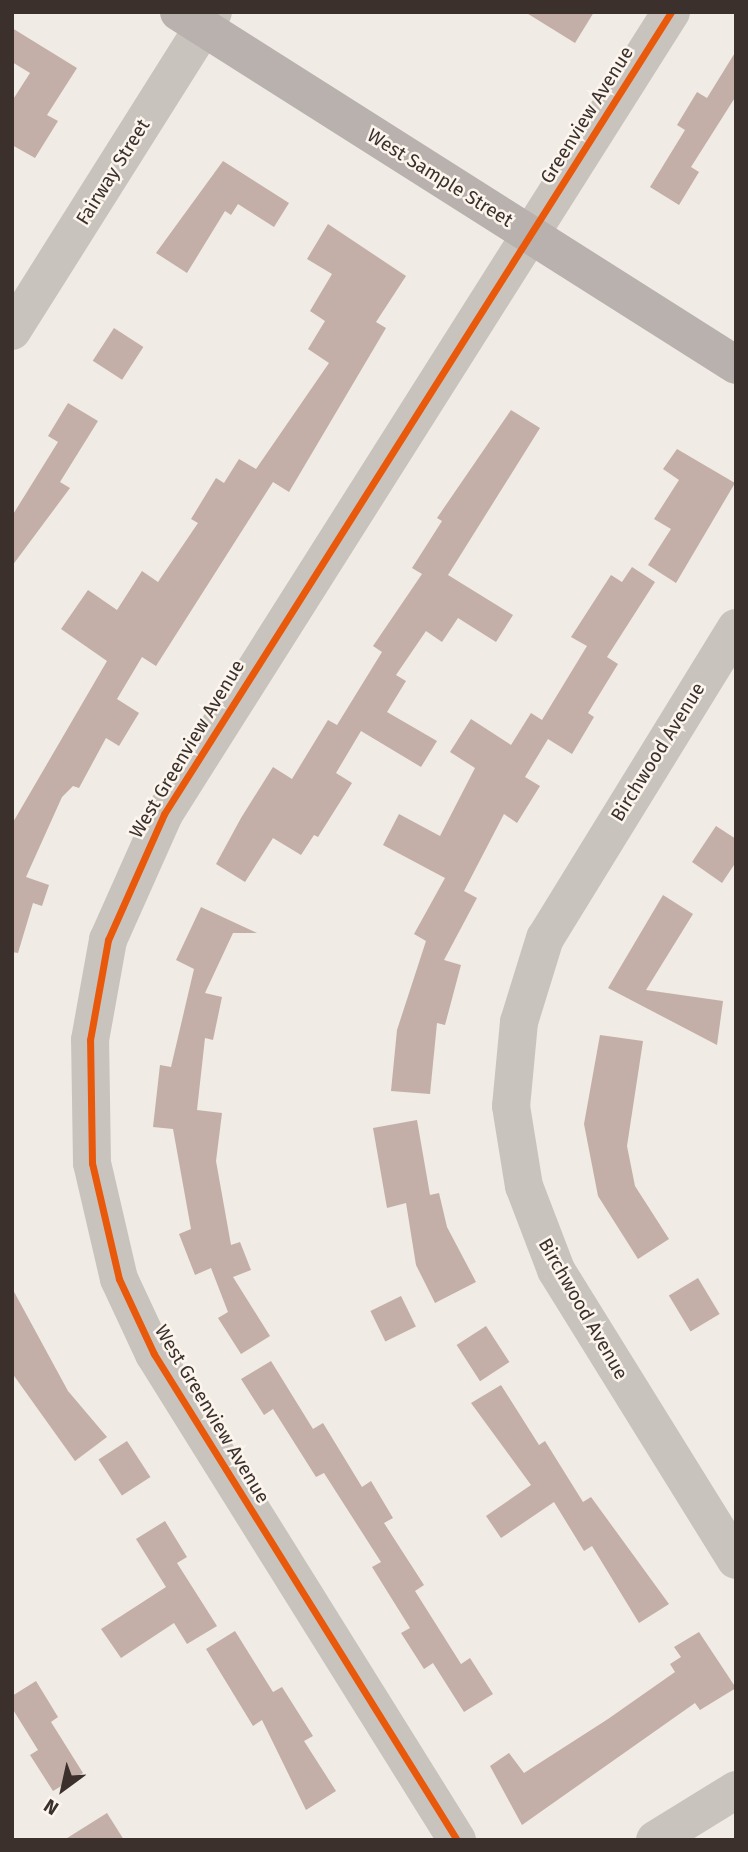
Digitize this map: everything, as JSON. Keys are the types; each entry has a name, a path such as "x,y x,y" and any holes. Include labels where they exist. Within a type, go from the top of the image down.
{"main road":[{"name":"West Sample Street","path":"198,17 530,235 736,365"}],"street":[{"name":"Greenview Avenue","path":"530,235 671,12"},
{"name":"Fairway Street","path":"12,331 198,17"},
{"name":"West Greenview Avenue","path":"457,1840 154,1354 125,1291 104,1228 92,1163 90,1040 108,940 144,849 530,235"},
{"name":"Birchwood Avenue","path":"736,628 545,938 519,1022 511,1106 524,1186 556,1270 736,1560"},
{"path":"655,1840 736,1790"}],"building":[{"path":"525,12 594,12 575,43"},
{"path":"12,28 77,68 47,115 58,121 35,158 12,145 12,101 30,73 12,62"},
{"path":"736,51 736,96 691,167 699,172 679,205 650,187 685,130 677,125 697,92 707,98"},
{"path":"223,161 289,203 274,227 238,204 231,215 225,211 187,273 156,253"},
{"path":"328,224 406,276 376,322 386,328 289,492 273,482 156,666 142,657 117,699 139,713 119,746 106,738 79,788 73,786 62,797 26,877 49,885 42,906 33,903 18,953 12,952 12,824 107,661 61,629 88,590 117,610 142,571 158,582 198,523 191,519 216,478 224,483 239,459 256,469 329,363 308,349 325,321 310,311 332,274 307,259"},
{"path":"114,328 143,347 122,380 93,361"},
{"path":"68,403 98,421 60,482 70,488 12,566 12,516 58,442 48,436"},
{"path":"511,410 540,428 448,575 513,615 496,642 458,618 442,642 426,631 396,675 406,681 387,712 437,741 421,767 361,731 336,773 352,783 318,837 314,835 301,855 273,838 245,882 216,864 241,818 273,767 292,779 328,720 337,725 382,652 373,646 422,574 412,568 442,521 437,518"},
{"path":"677,449 735,483 676,583 648,565 671,529 654,519 679,480 663,469"},
{"path":"632,567 655,582 607,657 618,664 588,713 594,717 572,754 548,739 525,777 540,786 517,823 504,814 464,891 477,898 444,960 461,965 445,1025 437,1023 430,1094 391,1091 397,1030 426,941 414,934 445,878 383,845 399,814 440,836 475,768 450,752 471,719 511,745 531,713 542,720 587,646 571,637 611,575 622,582"},
{"path":"716,826 736,839 736,862 722,883 692,862"},
{"path":"663,895 693,914 646,990 723,1001 717,1045 608,988"},
{"path":"201,907 257,933 233,933 205,993 222,997 213,1040 205,1038 197,1110 222,1113 216,1161 231,1245 240,1242 251,1270 233,1277 270,1336 241,1354 218,1318 228,1312 211,1268 195,1275 179,1234 191,1229 173,1129 153,1127 160,1065 171,1067 194,969 176,960"},
{"path":"600,1035 643,1041 627,1146 635,1186 669,1239 638,1259 598,1196 584,1124"},
{"path":"417,1120 430,1195 439,1193 447,1227 476,1282 435,1303 416,1265 406,1203 387,1208 373,1128"},
{"path":"698,1278 720,1314 690,1332 669,1296"},
{"path":"12,1288 68,1391 107,1437 75,1461 12,1373"},
{"path":"401,1296 416,1327 385,1341 370,1311"},
{"path":"486,1326 509,1362 480,1381 457,1345"},
{"path":"271,1361 313,1429 323,1423 362,1487 371,1481 393,1518 384,1523 424,1585 415,1591 461,1664 470,1658 493,1694 464,1712 433,1663 424,1669 401,1633 410,1628 372,1567 381,1562 324,1473 316,1477 273,1409 264,1415 241,1379"},
{"path":"501,1385 539,1445 545,1441 583,1502 591,1497 669,1604 639,1623 592,1546 584,1551 554,1502 501,1538 486,1516 531,1485 471,1403"},
{"path":"127,1441 150,1477 122,1496 98,1460"},
{"path":"165,1521 187,1557 177,1563 217,1626 187,1644 174,1623 121,1658 101,1629 166,1587 136,1539"},
{"path":"235,1631 273,1692 282,1687 313,1736 304,1741 336,1791 306,1810 262,1720 253,1726 206,1649"},
{"path":"699,1632 736,1688 700,1710 695,1703 522,1825 490,1766 509,1753 524,1773 675,1672 670,1664 681,1657 674,1647"},
{"path":"36,1681 58,1717 51,1722 83,1773 53,1791 30,1755 38,1750 12,1708 12,1696"},
{"path":"107,1813 124,1840 64,1840"}],"cycle path":[{"path":"457,1840 154,1354 119,1279 92,1163 90,1040 108,940 164,814 671,12"}]}
